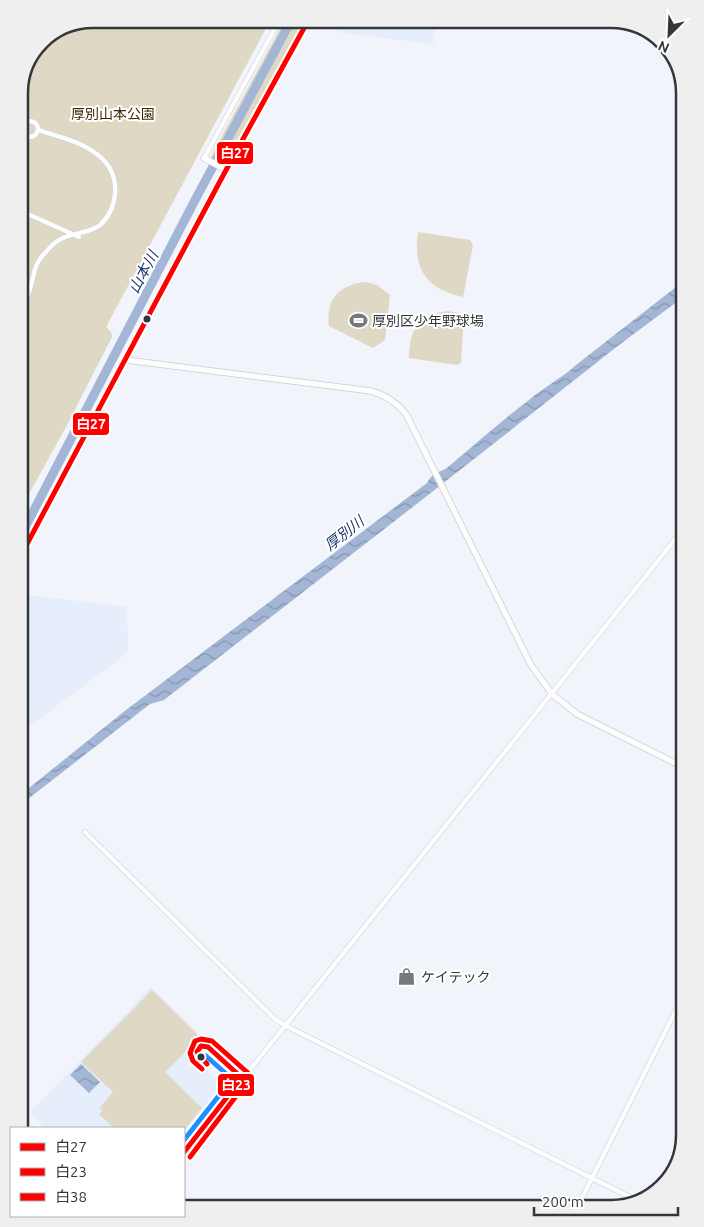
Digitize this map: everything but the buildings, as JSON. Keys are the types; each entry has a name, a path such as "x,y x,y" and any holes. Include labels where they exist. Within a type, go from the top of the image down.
{"street":[{"path":"226,170 205,159 275,28"},
{"path":"28,542 226,170 304,28"},
{"path":"28,122 35,123 38,130"},
{"path":"28,137 34,136 38,130"},
{"path":"28,294 32,276 40,257 62,238 77,236 100,225 109,214 114,203 115,192 114,178 104,160 96,152 65,138 38,130"},
{"path":"28,214 77,236"},
{"path":"126,360 370,391 382,394 392,400 406,414 531,665 552,694 577,714 676,764"},
{"path":"185,1151 676,538"},
{"path":"85,832 268,1012 286,1026 629,1197"},
{"path":"581,1200 676,1010"}],"shaded area":[{"path":"332,28 435,28 433,44 341,33"},
{"path":"28,595 127,607 128,652 28,727"},
{"path":"151,987 201,1036 187,1051 223,1087 185,1134 185,1127 44,1127 30,1113"}],"green space":[{"name":"厚別山本公園","path":"266,28 106,327 111,332 112,337 28,496 28,88 34,64 41,53 56,38 80,29"},
{"path":"280,28 301,28 228,168 210,158"},
{"path":"418,232 470,240 473,245 463,297 440,289 431,283 425,275 420,267 418,257"},
{"name":"厚別区少年野球場","path":"366,282 377,285 390,295 385,340 373,348 329,326 329,308 336,295 349,286"},
{"path":"448,311 464,314 461,363 457,365 409,358 411,339 418,325 430,316"},
{"path":"152,990 200,1037 165,1072 202,1108 185,1129 185,1127 113,1127 99,1114 102,1111 100,1107 113,1092 81,1062"}],"water":[{"path":"676,287 676,302 164,700 150,704 28,799 28,789 126,710 427,483 434,475 448,467 519,408"},
{"path":"81,1064 100,1082 89,1093 70,1075"}],"waterway":[{"name":"山本川","path":"28,522 194,202 287,28"}],"transit line":[{"name":"白27","path":"28,542 226,170 304,28"},
{"name":"白38","path":"190,1157 249,1079 248,1073 212,1041 201,1039 195,1041 190,1053 193,1061 202,1069"},
{"name":"白23","path":"185,1151 242,1078 208,1047 201,1046 197,1052 207,1064"},
{"path":"185,1139 232,1079 206,1056"}],"place":[{"name":"厚別区少年野球場","path":"358,321"},
{"name":"ケイテック","path":"407,977"}],"water label":[{"name":"厚別川","path":"344,533"}]}
